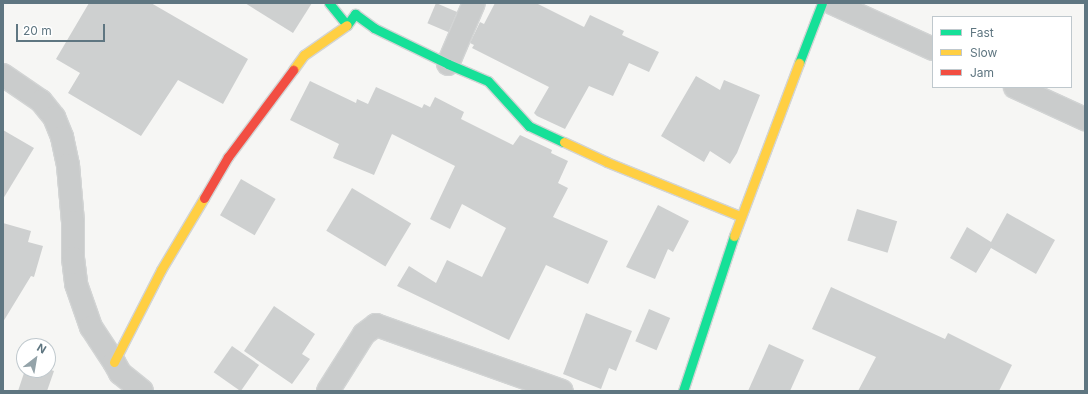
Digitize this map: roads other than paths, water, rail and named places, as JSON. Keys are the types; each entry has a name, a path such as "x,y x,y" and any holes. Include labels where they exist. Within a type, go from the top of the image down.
{"street":[{"path":"329,3 347,25"},
{"path":"448,64 474,3"},
{"path":"683,391 740,216 822,3"},
{"path":"832,3 932,49"},
{"path":"114,362 161,270 228,158 304,56 347,25 355,14 374,28 448,64 488,81 529,126 607,162 740,216"},
{"path":"3,75 41,101 54,117 62,137 68,165 73,222 73,258 76,284 91,327 120,373 142,391"},
{"path":"1017,88 1085,119"},
{"path":"328,391 364,334 376,325 562,391"}]}
